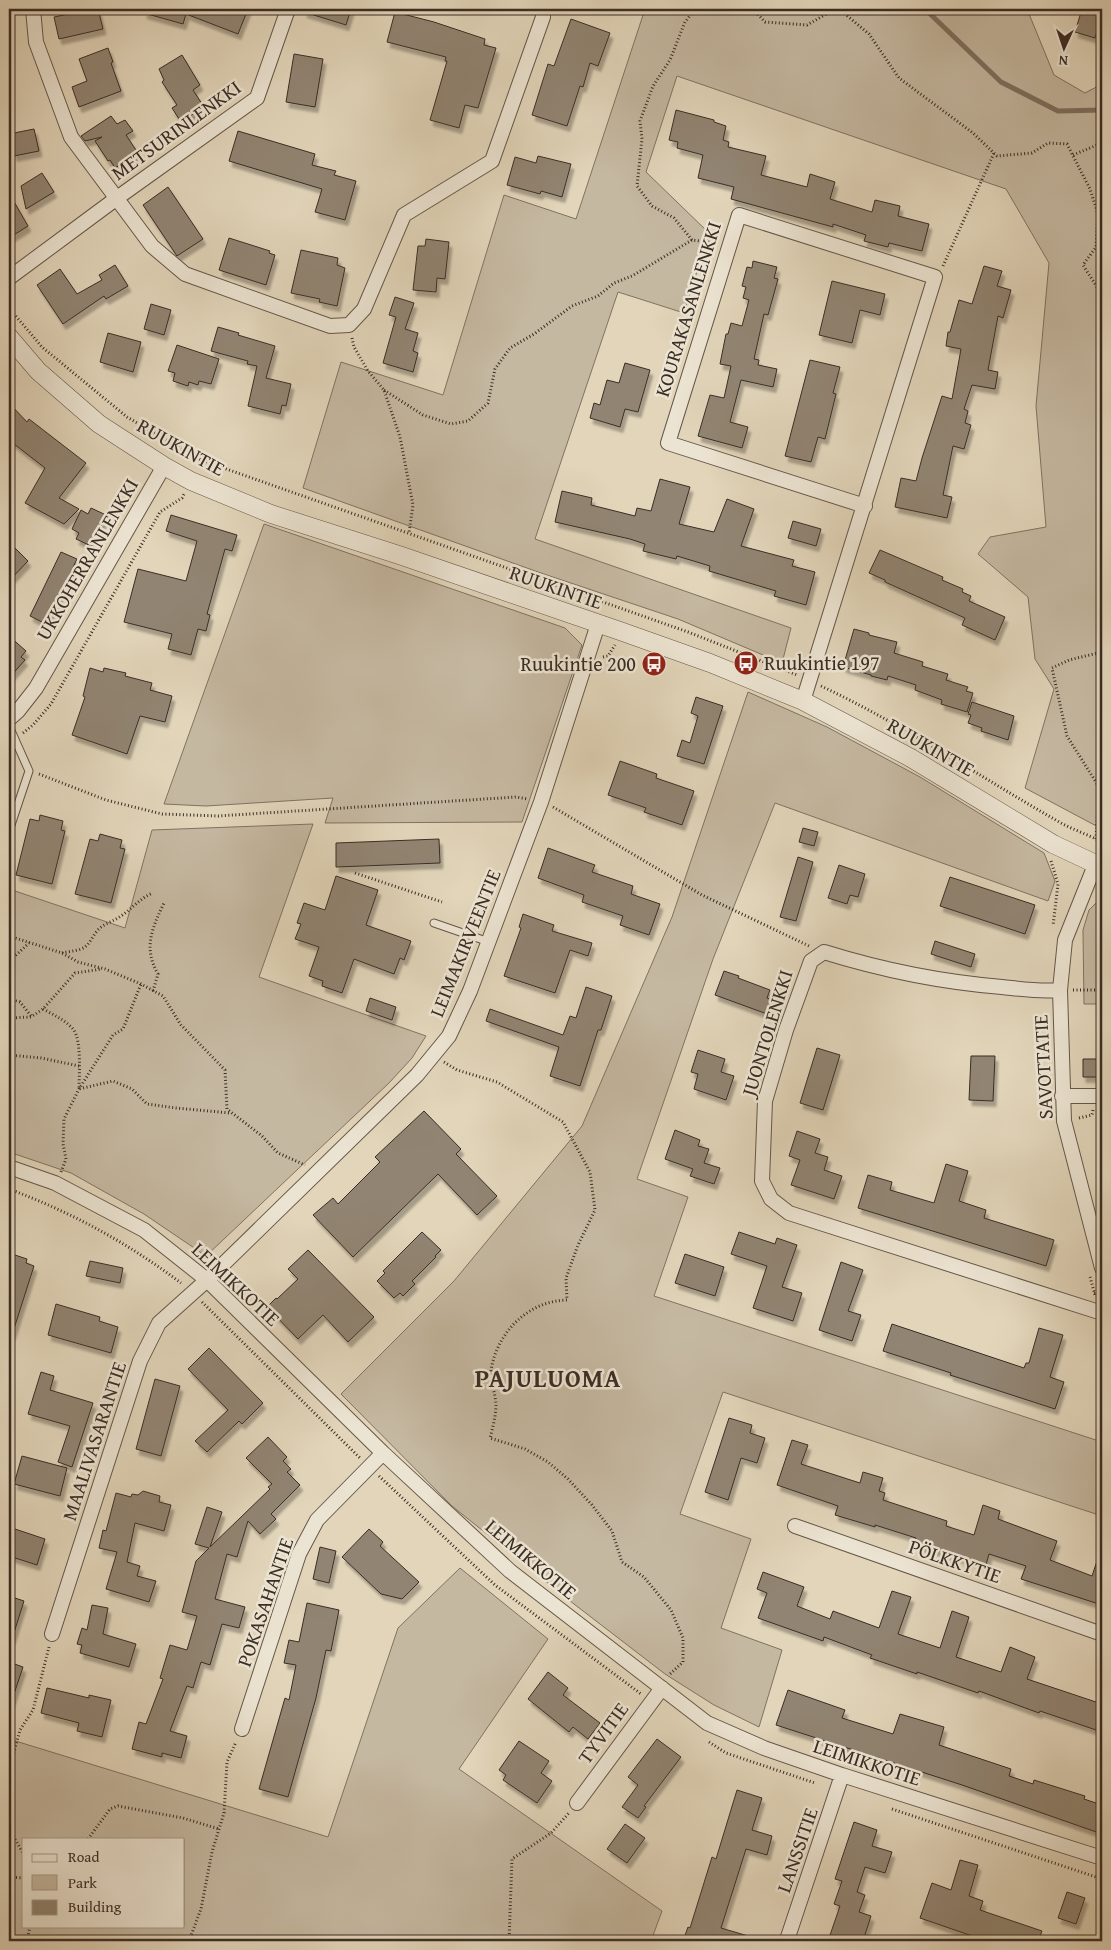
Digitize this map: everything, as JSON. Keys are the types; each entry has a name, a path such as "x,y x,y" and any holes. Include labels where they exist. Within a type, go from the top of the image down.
{"street":[{"path":"34,9 36,42 71,137 117,198"},
{"name":"METSURINLENKKI","path":"9,278 257,98 288,9"},
{"path":"349,325 364,309 404,215 492,161 543,17 543,9"},
{"name":"METSURINLENKKI","path":"117,198 152,246 185,274 330,326 349,325"},
{"name":"KOURAKASANLENKKI","path":"864,506 668,443 729,245 739,215 935,277"},
{"path":"803,701 935,277"},
{"name":"RUUKINTIE","path":"9,337 38,371 99,424 191,481 271,514 411,559 710,663 803,701 911,758 1053,844 1099,866"},
{"name":"UKKOHERRANLENKKI","path":"9,718 18,711 36,688 164,466"},
{"name":"LEIMAKIRVEENTIE","path":"207,1280 417,1075 449,1036 470,991 541,802 598,624"},
{"name":"SAVOTTATIE","path":"1099,866 1065,940 1060,990 1064,1121 1102,1268"},
{"path":"824,952 920,977 975,985 1047,991 1060,990"},
{"name":"JUONTOLENKKI","path":"824,952 811,961 786,1030 765,1101 762,1181 771,1199 789,1213 1099,1312 1102,1311"},
{"path":"1062,1096 1102,1096"},
{"name":"LEIMIKKOTIE","path":"9,1167 55,1183 144,1230 207,1280 383,1453 510,1571 707,1723 764,1748 842,1775 1102,1858"},
{"name":"MAALIVASARANTIE","path":"52,1634 140,1361 159,1323 207,1280"},
{"name":"POKASAHANTIE","path":"242,1730 299,1554 317,1520 383,1453"},
{"name":"PÖLKKYTIE","path":"795,1526 1102,1634"},
{"name":"TYVITIE","path":"577,1803 660,1687"},
{"name":"LANSSITIE","path":"788,1937 842,1775"}],"lane":[{"path":"9,726 29,771 9,832"},
{"path":"434,923 489,942"}],"path":[{"path":"692,240 674,218 652,206 637,186 642,139 640,121 653,86 670,60 685,22 695,9"},
{"path":"753,9 765,22 807,25 835,9"},
{"path":"839,9 869,34 899,78 973,133 997,156 1032,153 1048,144 1067,144 1090,189 1098,214 1096,247 1083,264 1102,295"},
{"path":"1073,155 1102,143"},
{"path":"935,277 945,264 994,153"},
{"path":"349,325 354,348 368,371 384,390 423,415 451,424 468,421 488,403 495,369 510,348 534,334 572,306 598,296 614,283 632,276 692,240 729,245"},
{"path":"9,308 42,347 127,417 201,460 688,632 811,680 868,708 920,737 1062,824 1102,842"},
{"path":"384,390 400,437 413,504 409,533"},
{"path":"15,739 33,725 51,704 160,512 182,498 201,460"},
{"path":"1096,839 1099,787 1067,736 1052,668 1069,660 1102,652"},
{"path":"29,771 106,800 162,814 218,816 516,797 541,802 561,811 702,895 772,930 824,952"},
{"path":"355,873 442,902"},
{"path":"62,953 78,950 86,946 100,929 136,906 144,896 153,893"},
{"path":"153,991 158,974 151,961 150,937 154,923 164,903"},
{"path":"9,936 62,953 78,962 105,969 142,984 163,996 180,1025 225,1070 227,1109 262,1136 278,1153 319,1171"},
{"path":"9,956 15,956 30,943"},
{"path":"9,1018 31,1017 43,1009 75,973 105,969"},
{"path":"55,1183 66,1159 63,1144 64,1119 79,1089 113,1035 123,1029 142,984"},
{"path":"1060,990 1102,990"},
{"path":"9,999 20,1002 31,1017"},
{"path":"43,1009 63,1020 75,1031 79,1050 79,1089"},
{"path":"9,1035 14,1043 10,1055 42,1058 79,1066"},
{"path":"432,1056 457,1070 497,1082 563,1122 590,1172 595,1210 578,1246 566,1278 566,1300 554,1300 536,1306 511,1325 491,1367 496,1405 490,1438 524,1449 548,1462 568,1479 592,1505 612,1531 622,1562 644,1577 671,1610 683,1638 683,1662 660,1687"},
{"path":"79,1089 113,1081 132,1089 147,1104 232,1113"},
{"path":"1094,1292 1102,1290"},
{"path":"9,1770 20,1730 33,1710 52,1634"},
{"path":"189,1941 201,1909 212,1852 224,1813 227,1762 242,1730"},
{"path":"509,1941 512,1859 551,1834 577,1803"},
{"path":"89,1838 110,1809 118,1806 183,1818 219,1829"},
{"path":"9,1809 10,1830 22,1851"},
{"path":"9,1877 22,1878"},
{"path":"27,1941 30,1928"}],"green space":[{"path":"645,9 1027,9 1054,75 1085,93 1102,84 1102,829 1025,788 1054,689 1035,659 1028,597 978,554 990,537 1046,527 1036,406 1049,263 1006,189 677,76 646,172 709,233 684,313 618,292 535,539 791,628 782,663 678,619 538,572 303,488 341,362 443,395 504,195 576,219"},
{"path":"264,524 565,628 582,645 522,822 325,823 333,798 206,806 164,804"},
{"path":"748,692 827,727 920,777 1044,853 1055,881 1048,901 775,803 713,959 637,1179 688,1197 654,1296 1102,1442 1102,1516 723,1392 680,1514 751,1539 721,1628 782,1650 759,1727 714,1705 665,1674 574,1604 452,1506 341,1394 454,1281 582,1126 672,917"},
{"path":"313,824 259,977 426,1036 412,1058 389,1083 206,1256 144,1214 71,1173 9,1152 9,889 125,928 152,830"},
{"path":"1102,897 1102,1004 1084,1004 1083,930 1089,910"},
{"path":"460,1568 548,1639 459,1769 662,1911 651,1941 9,1941 9,1739 328,1837 398,1628"}],"building":[{"path":"72,9 98,9 103,29 59,39 54,17 73,13"},
{"path":"145,9 248,9 238,34 186,14 183,24 144,13"},
{"path":"305,9 351,9 346,25 304,12"},
{"path":"1082,9 1102,15 1095,38 1075,32"},
{"path":"395,12 434,22 485,39 484,45 496,48 478,108 465,105 459,128 430,120 447,61 445,61 446,57 387,42"},
{"path":"571,19 610,33 598,66 590,63 583,87 580,86 567,126 532,115 548,64 554,66"},
{"path":"108,48 121,91 79,107 72,87 87,81 79,59"},
{"path":"294,54 323,59 315,107 286,102"},
{"path":"182,55 200,85 193,90 204,107 181,122 172,108 177,105 162,82 164,80 159,69"},
{"path":"676,110 714,120 714,122 726,126 723,140 729,142 728,147 766,156 761,175 807,187 810,174 835,182 830,199 872,212 875,200 900,206 898,216 929,224 922,251 889,243 888,247 864,241 866,235 833,224 833,227 731,199 734,187 698,178 703,155 677,148 678,142 669,140"},
{"path":"111,116 117,124 125,120 133,131 126,135 138,153 115,168 95,141 102,137 85,141 81,136"},
{"path":"34,129 39,151 14,156 9,134"},
{"path":"238,131 315,154 312,165 336,171 334,175 356,181 345,220 315,212 322,189 229,161"},
{"path":"538,156 571,164 562,197 541,191 540,194 507,185 515,157 536,163"},
{"path":"42,173 54,192 26,209 21,186"},
{"path":"168,187 203,239 177,256 143,205"},
{"path":"9,193 28,226 9,238"},
{"path":"229,238 270,251 269,253 275,255 266,285 219,270"},
{"path":"426,239 449,242 445,279 437,278 436,292 413,290 418,246 425,246"},
{"path":"301,250 338,258 337,265 345,268 337,306 319,302 320,299 291,293"},
{"path":"753,261 777,267 774,278 778,279 768,315 764,314 754,359 759,360 758,365 777,369 773,387 741,380 730,422 748,427 742,448 698,436 710,395 724,398 731,366 720,364 726,334 728,334 731,323 742,326 749,300 743,298 746,287 742,286 747,267 752,268"},
{"path":"115,265 128,286 106,299 104,296 63,324 37,285 60,269 77,294 102,280 99,275"},
{"path":"984,266 1002,271 997,286 1011,290 1003,318 998,316 988,370 998,372 995,389 972,385 964,409 968,411 965,423 971,425 964,449 953,446 943,495 952,497 947,518 895,507 901,478 916,481 942,396 952,399 961,349 946,346 948,332 950,332 959,300 972,304"},
{"path":"832,281 885,294 880,315 860,310 852,343 819,335"},
{"path":"395,297 414,303 405,329 418,333 413,351 418,353 413,372 383,363 396,317 389,315"},
{"path":"151,304 171,310 164,335 144,329"},
{"path":"218,327 275,346 266,378 291,384 286,406 282,405 280,414 248,406 257,366 247,364 248,361 211,351"},
{"path":"108,333 141,342 133,372 100,362"},
{"path":"177,345 219,359 211,384 199,381 198,385 189,382 188,386 173,381 175,373 168,371"},
{"path":"810,360 840,367 833,393 836,394 825,439 818,437 811,462 785,456"},
{"path":"625,363 650,370 638,412 625,409 620,427 590,418 594,403 600,405 607,380 619,383"},
{"path":"9,403 27,422 29,419 86,463 59,498 79,509 64,524 25,503 45,468 9,440"},
{"path":"660,479 690,487 679,524 714,532 727,499 754,509 741,546 794,560 792,566 815,572 806,605 774,596 776,591 709,571 710,566 677,556 676,559 643,551 645,544 630,539 555,522 562,491 592,498 591,505 635,516 637,508 651,511"},
{"path":"91,508 106,515 91,546 76,539 79,533 72,529 81,510 88,514"},
{"path":"171,515 237,535 232,551 225,549 207,614 210,615 206,631 198,629 191,655 168,649 172,634 124,622 138,569 186,581 197,541 166,531"},
{"path":"793,521 821,529 816,546 788,538"},
{"path":"9,542 28,561 9,581"},
{"path":"880,550 943,577 942,580 963,589 962,592 971,596 969,601 1005,617 995,640 962,625 965,618 869,573"},
{"path":"61,552 77,559 46,624 30,616"},
{"path":"854,629 897,642 894,653 923,662 922,666 948,674 946,680 968,687 966,691 973,693 967,712 941,704 942,700 915,690 916,685 888,676 887,680 843,667"},
{"path":"9,636 26,651 21,657 25,660 9,678"},
{"path":"90,668 103,672 104,668 126,673 125,676 152,683 150,690 172,696 165,722 140,716 127,754 72,735 85,697 83,696"},
{"path":"696,697 723,706 704,764 677,756 682,740 690,743 698,716 691,713"},
{"path":"972,702 1014,716 1008,740 981,731 982,728 968,723 971,715 968,714"},
{"path":"620,761 657,774 656,778 694,791 682,825 644,812 646,808 608,795"},
{"path":"40,815 63,821 61,830 65,831 52,884 16,875 30,819 39,821"},
{"path":"803,828 818,832 814,846 799,842"},
{"path":"100,834 122,840 120,848 125,849 111,903 75,894 90,839 98,841"},
{"path":"439,839 440,863 336,867 336,843"},
{"path":"548,848 595,865 592,872 633,886 631,894 660,904 649,935 620,925 623,916 582,902 584,895 538,878"},
{"path":"798,857 813,862 796,921 780,917"},
{"path":"839,865 865,874 858,897 850,895 847,904 828,898"},
{"path":"336,876 378,890 366,925 411,941 404,960 400,958 394,974 354,959 342,993 322,986 323,981 309,976 319,947 295,939 301,924 297,923 304,903 325,910"},
{"path":"950,877 1035,905 1025,934 940,906"},
{"path":"523,914 554,925 552,931 592,943 588,956 570,950 555,993 504,976 521,928 519,927"},
{"path":"935,941 975,954 971,967 931,954"},
{"path":"724,971 770,990 767,998 772,1000 767,1014 715,995"},
{"path":"586,987 612,996 601,1030 598,1030 580,1086 550,1076 559,1047 486,1021 490,1009 563,1035 570,1016 576,1018"},
{"path":"370,998 396,1007 392,1020 366,1011"},
{"path":"817,1048 840,1055 823,1110 800,1103"},
{"path":"698,1050 725,1059 721,1072 734,1076 726,1100 694,1089 698,1074 691,1072"},
{"path":"971,1056 995,1056 993,1101 969,1100"},
{"path":"1083,1059 1102,1059 1102,1077 1083,1077"},
{"path":"424,1111 461,1149 456,1154 497,1196 477,1215 438,1174 353,1257 313,1215 333,1198 338,1204 380,1162 375,1157"},
{"path":"675,1130 700,1140 698,1146 709,1149 704,1163 720,1168 714,1184 690,1176 693,1169 665,1159"},
{"path":"797,1131 820,1139 815,1153 828,1157 824,1170 842,1176 834,1199 791,1185 800,1160 789,1156"},
{"path":"946,1164 968,1171 959,1201 986,1210 984,1218 1054,1240 1046,1266 858,1208 868,1175 892,1182 890,1190 934,1203"},
{"path":"422,1232 441,1250 412,1281 415,1284 403,1296 400,1293 394,1298 377,1281 385,1273 383,1271"},
{"path":"739,1232 775,1244 777,1238 797,1245 782,1287 802,1293 793,1321 753,1308 767,1266 731,1254"},
{"path":"308,1250 374,1317 348,1342 323,1315 298,1339 267,1307 298,1279 288,1269"},
{"path":"9,1253 27,1259 26,1263 34,1266 12,1335 9,1334"},
{"path":"685,1254 724,1267 715,1296 675,1283"},
{"path":"90,1261 123,1268 120,1283 86,1276"},
{"path":"841,1262 863,1270 848,1311 861,1315 852,1341 819,1330"},
{"path":"56,1304 100,1317 99,1321 118,1327 111,1353 48,1335"},
{"path":"892,1324 1024,1368 1026,1363 1029,1363 1039,1328 1063,1335 1050,1377 1064,1382 1055,1409 883,1351"},
{"path":"209,1348 263,1403 242,1424 239,1421 207,1452 195,1441 228,1410 188,1369"},
{"path":"41,1372 54,1376 50,1390 93,1403 72,1467 58,1462 70,1426 28,1414"},
{"path":"155,1379 180,1386 161,1456 136,1449"},
{"path":"729,1418 752,1425 750,1433 765,1438 757,1463 741,1458 728,1500 705,1492"},
{"path":"268,1437 287,1457 283,1461 291,1469 287,1472 300,1485 271,1514 276,1519 260,1534 248,1521 237,1557 227,1554 215,1599 245,1607 239,1628 222,1624 210,1665 201,1662 193,1688 187,1686 170,1731 187,1736 181,1758 162,1753 162,1757 132,1749 139,1722 146,1724 163,1679 160,1678 170,1645 187,1650 197,1616 182,1612 196,1561 209,1548 195,1544 207,1507 222,1512 210,1547 270,1489 268,1487 272,1484 246,1458"},
{"path":"792,1440 808,1445 801,1464 860,1483 863,1472 883,1478 879,1491 885,1493 883,1500 947,1521 946,1526 974,1535 983,1505 1000,1511 998,1519 1057,1541 1050,1560 1092,1576 1100,1552 1102,1552 1102,1605 1021,1579 1026,1566 989,1554 986,1565 914,1544 916,1538 835,1515 838,1506 777,1485"},
{"path":"22,1456 67,1468 60,1496 14,1484"},
{"path":"143,1491 160,1496 159,1502 171,1505 164,1531 135,1523 127,1562 140,1566 137,1576 156,1581 149,1602 106,1589 117,1552 99,1548 103,1530 106,1531 116,1493 131,1497 132,1494 138,1495"},
{"path":"9,1527 45,1539 37,1565 9,1556"},
{"path":"369,1529 383,1542 380,1546 419,1582 402,1599 381,1594 342,1557"},
{"path":"320,1547 336,1551 329,1583 313,1579"},
{"path":"763,1572 804,1587 797,1606 830,1619 833,1611 879,1628 892,1591 911,1597 898,1634 940,1648 952,1611 969,1617 956,1657 1001,1672 1010,1647 1035,1657 1027,1679 1102,1704 1102,1721 1099,1731 1040,1711 1039,1713 979,1691 978,1693 917,1672 917,1674 870,1658 872,1655 824,1637 823,1641 758,1618 767,1593 757,1589"},
{"path":"9,1596 24,1601 12,1639 9,1639"},
{"path":"307,1603 339,1610 331,1651 326,1650 316,1698 288,1797 259,1789 285,1698 289,1700 296,1665 284,1663 289,1640 299,1642"},
{"path":"92,1605 108,1608 103,1634 136,1644 129,1667 80,1653 82,1645 77,1644 82,1628 87,1630"},
{"path":"9,1662 23,1667 11,1703 9,1703"},
{"path":"548,1672 568,1688 563,1695 600,1723 588,1739 573,1727 569,1732 528,1699"},
{"path":"47,1688 89,1698 89,1695 111,1700 102,1737 77,1731 79,1723 41,1713"},
{"path":"788,1690 845,1710 842,1718 893,1734 900,1714 944,1727 939,1745 1011,1769 1009,1776 1033,1784 1034,1780 1085,1796 1084,1799 1102,1805 1102,1834 962,1785 776,1725"},
{"path":"657,1739 681,1757 644,1806 646,1807 638,1818 622,1807 638,1785 628,1777"},
{"path":"519,1741 549,1761 541,1773 552,1781 537,1803 503,1780 506,1775 499,1770"},
{"path":"737,1790 762,1798 752,1830 772,1836 767,1855 746,1849 721,1928 755,1938 755,1941 683,1941 688,1927 690,1928 712,1857 716,1859"},
{"path":"854,1822 877,1830 872,1846 892,1852 885,1873 865,1867 857,1892 865,1895 859,1912 871,1916 863,1941 828,1941 840,1906 834,1904 842,1881 835,1879"},
{"path":"625,1824 645,1838 627,1863 607,1849"},
{"path":"960,1860 978,1865 969,1896 983,1901 980,1910 1042,1931 1038,1941 981,1941 981,1939 920,1918 932,1883 951,1890"},
{"path":"1067,1892 1085,1898 1076,1924 1058,1918"}],"waterway":[{"name":"PAJULUOMA","path":"925,9 1001,82 1058,111 1102,110"}],"place":[{"name":"Ruukintie 197","path":"746,663"},
{"name":"Ruukintie 200","path":"654,664"}],"district":[{"name":"PAJULUOMA","path":"548,1378"}]}
